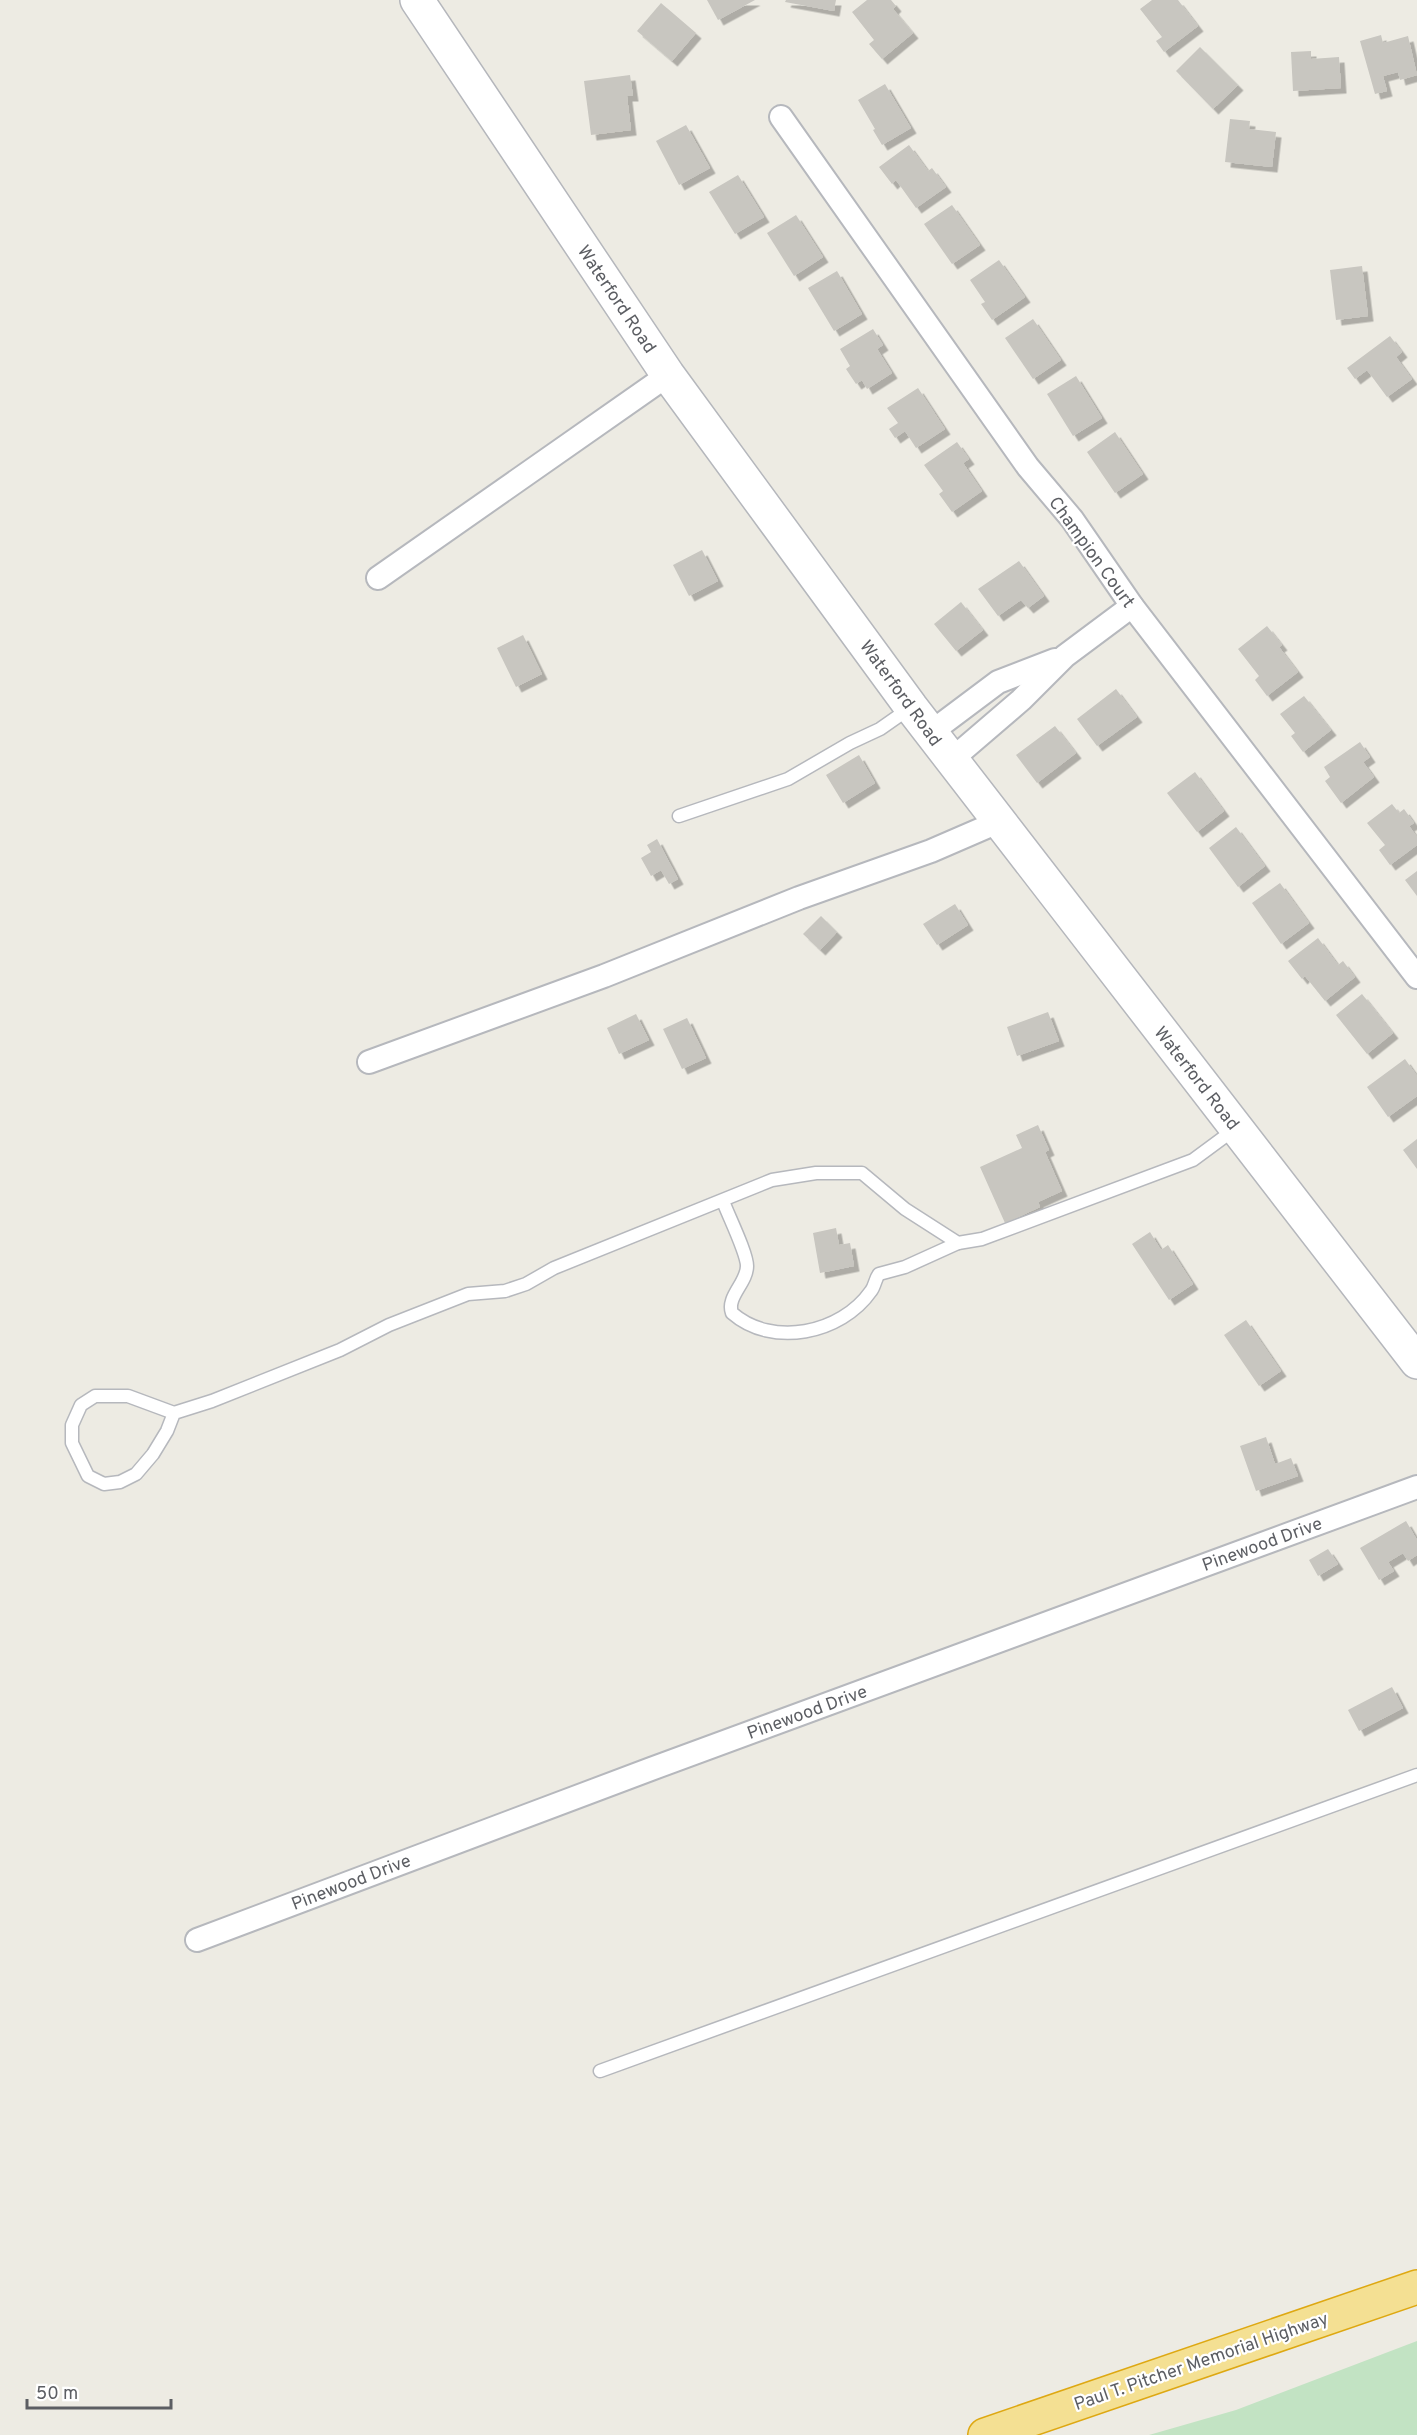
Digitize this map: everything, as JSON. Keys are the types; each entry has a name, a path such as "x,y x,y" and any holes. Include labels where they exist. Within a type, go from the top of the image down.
{"highway":[{"name":"Paul T. Pitcher Memorial Highway","path":"985,2435 1417,2287"}],"main road":[{"name":"Waterford Road","path":"417,0 668,375 921,720 1417,1362"}],"street":[{"name":"Champion Court","path":"781,117 1028,466 1072,519 1132,606 1417,977"},
{"path":"378,578 668,375"},
{"path":"951,760 1021,700 1065,656 1132,606"},
{"path":"921,720 998,682 1065,656"},
{"path":"369,1062 603,976 799,898 931,851 999,822"},
{"name":"Pinewood Drive","path":"197,1940 651,1769 1417,1487"}],"lane":[{"path":"678,816 788,779 850,743 880,729 921,720"},
{"path":"723,1201 748,1265 744,1281 731,1301 732,1313 756,1329 777,1334 807,1331 847,1314 872,1290 879,1274 904,1267 958,1243 982,1239 1193,1160 1236,1128"},
{"path":"174,1413 167,1431 153,1454 136,1474 120,1482 104,1484 88,1476 72,1443 72,1425 81,1405 95,1396 128,1396 174,1413 212,1401 340,1350 388,1325 468,1294 505,1291 526,1284 563,1264 772,1180 816,1173 862,1173 905,1209 958,1243"},
{"path":"600,2071 1417,1775"}],"green space":[{"path":"1417,2341 1417,2435 1149,2435 1236,2410"}],"building":[{"path":"707,0 755,0 718,20"},
{"path":"786,0 836,0 834,11 785,2"},
{"path":"867,0 891,0 896,6 893,9 913,33 882,59 869,44 874,40 852,12"},
{"path":"1152,0 1178,0 1198,26 1164,52 1156,41 1162,37 1140,9"},
{"path":"661,3 696,33 672,61 637,31"},
{"path":"1381,35 1383,43 1408,36 1417,75 1400,80 1398,72 1383,76 1387,91 1375,94 1360,41"},
{"path":"1200,47 1238,85 1213,109 1176,71"},
{"path":"1311,51 1311,59 1339,57 1341,88 1293,91 1291,52"},
{"path":"630,75 633,96 627,96 631,130 591,135 584,81"},
{"path":"885,84 911,128 882,145 858,100"},
{"path":"1230,119 1250,121 1249,129 1276,132 1272,167 1225,162"},
{"path":"686,125 710,168 679,185 656,141"},
{"path":"909,145 928,171 932,168 946,187 916,208 896,180 892,184 879,167"},
{"path":"738,175 764,217 735,234 709,192"},
{"path":"952,205 980,245 952,264 924,224"},
{"path":"796,215 823,257 794,276 767,233"},
{"path":"999,260 1025,297 992,320 981,304 985,302 970,280"},
{"path":"1362,266 1368,316 1336,320 1330,270"},
{"path":"837,271 862,314 834,331 808,288"},
{"path":"1033,319 1061,360 1033,379 1005,338"},
{"path":"873,329 883,345 877,349 892,373 867,389 862,380 856,384 846,369 850,366 840,349"},
{"path":"1390,336 1402,352 1396,357 1412,379 1387,397 1367,370 1355,379 1347,368"},
{"path":"1076,376 1102,418 1073,436 1047,394"},
{"path":"918,388 945,429 916,448 905,431 895,438 889,429 898,423 887,408"},
{"path":"1115,432 1143,474 1115,493 1087,452"},
{"path":"957,442 969,459 963,463 982,491 952,512 939,494 943,491 924,465"},
{"path":"702,550 718,581 689,596 673,565"},
{"path":"1019,561 1044,596 1028,608 1021,600 998,616 978,589"},
{"path":"961,602 983,630 956,651 934,624"},
{"path":"1267,626 1282,645 1279,647 1298,672 1267,696 1255,680 1259,676 1238,649"},
{"path":"523,635 542,674 516,687 497,648"},
{"path":"1116,689 1137,717 1097,746 1077,719"},
{"path":"1304,696 1331,730 1303,752 1291,736 1295,733 1280,714"},
{"path":"1055,726 1076,753 1037,783 1016,755"},
{"path":"1360,742 1370,757 1363,762 1374,777 1341,803 1325,781 1330,777 1324,767"},
{"path":"859,755 875,783 843,803 826,775"},
{"path":"1195,772 1224,811 1197,832 1167,793"},
{"path":"1392,804 1399,813 1404,809 1414,823 1409,826 1417,837 1417,845 1390,865 1379,850 1385,845 1367,823"},
{"path":"1236,827 1265,866 1238,887 1209,848"},
{"path":"657,839 678,879 669,884 661,870 651,876 641,858 651,852 647,845"},
{"path":"1417,871 1417,896 1405,880"},
{"path":"1280,883 1309,923 1281,944 1252,903"},
{"path":"955,904 968,925 937,945 923,924"},
{"path":"821,916 837,932 820,950 803,934"},
{"path":"1318,938 1338,965 1343,961 1355,977 1325,1001 1305,976 1302,979 1288,961"},
{"path":"1362,994 1393,1033 1367,1054 1336,1015"},
{"path":"1048,1012 1059,1041 1017,1056 1007,1027"},
{"path":"636,1014 649,1040 619,1054 607,1028"},
{"path":"687,1018 706,1058 682,1069 663,1029"},
{"path":"1405,1059 1417,1076 1417,1096 1388,1117 1367,1087"},
{"path":"1038,1125 1049,1150 1045,1152 1062,1191 1038,1202 1040,1207 1005,1223 980,1167 1022,1148 1016,1135"},
{"path":"1417,1139 1417,1169 1403,1150"},
{"path":"836,1228 839,1245 850,1243 854,1266 820,1273 813,1233"},
{"path":"1150,1232 1161,1250 1168,1245 1193,1284 1169,1300 1132,1244"},
{"path":"1246,1320 1281,1371 1259,1386 1224,1335"},
{"path":"1266,1437 1275,1464 1291,1458 1298,1476 1256,1491 1240,1446"},
{"path":"1406,1521 1417,1540 1417,1555 1408,1561 1403,1553 1388,1562 1394,1571 1379,1580 1360,1548"},
{"path":"1328,1549 1338,1564 1318,1576 1309,1560"},
{"path":"1392,1687 1403,1708 1359,1731 1348,1710"}]}
